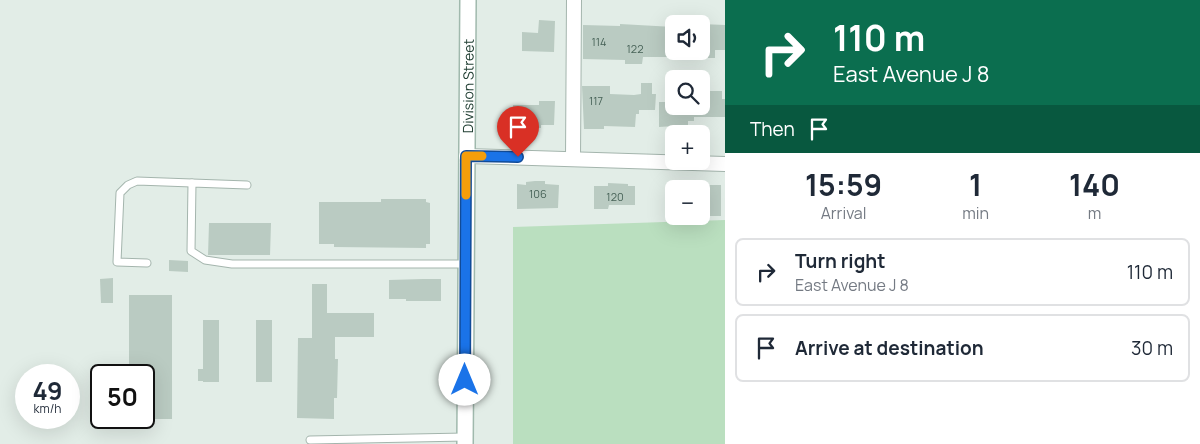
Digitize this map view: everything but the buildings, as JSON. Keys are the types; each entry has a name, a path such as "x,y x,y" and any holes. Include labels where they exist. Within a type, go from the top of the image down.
{"main road":[{"name":"Division Street","path":"465,441 468,0"}],"street":[{"path":"573,159 574,0"},
{"path":"466,156 725,164"}],"lane":[{"path":"147,263 117,262 120,193 128,185 137,181 247,185"},
{"path":"192,183 190,251 205,260 232,264 465,264"},
{"path":"310,440 465,441"}],"green space":[{"path":"710,220 725,220 725,444 513,444 513,227 665,222 665,225 710,225"}],"slow traffic":[{"path":"466,195 466,156 482,156"}],"route":[{"path":"465,380 466,156 518,157"}]}
